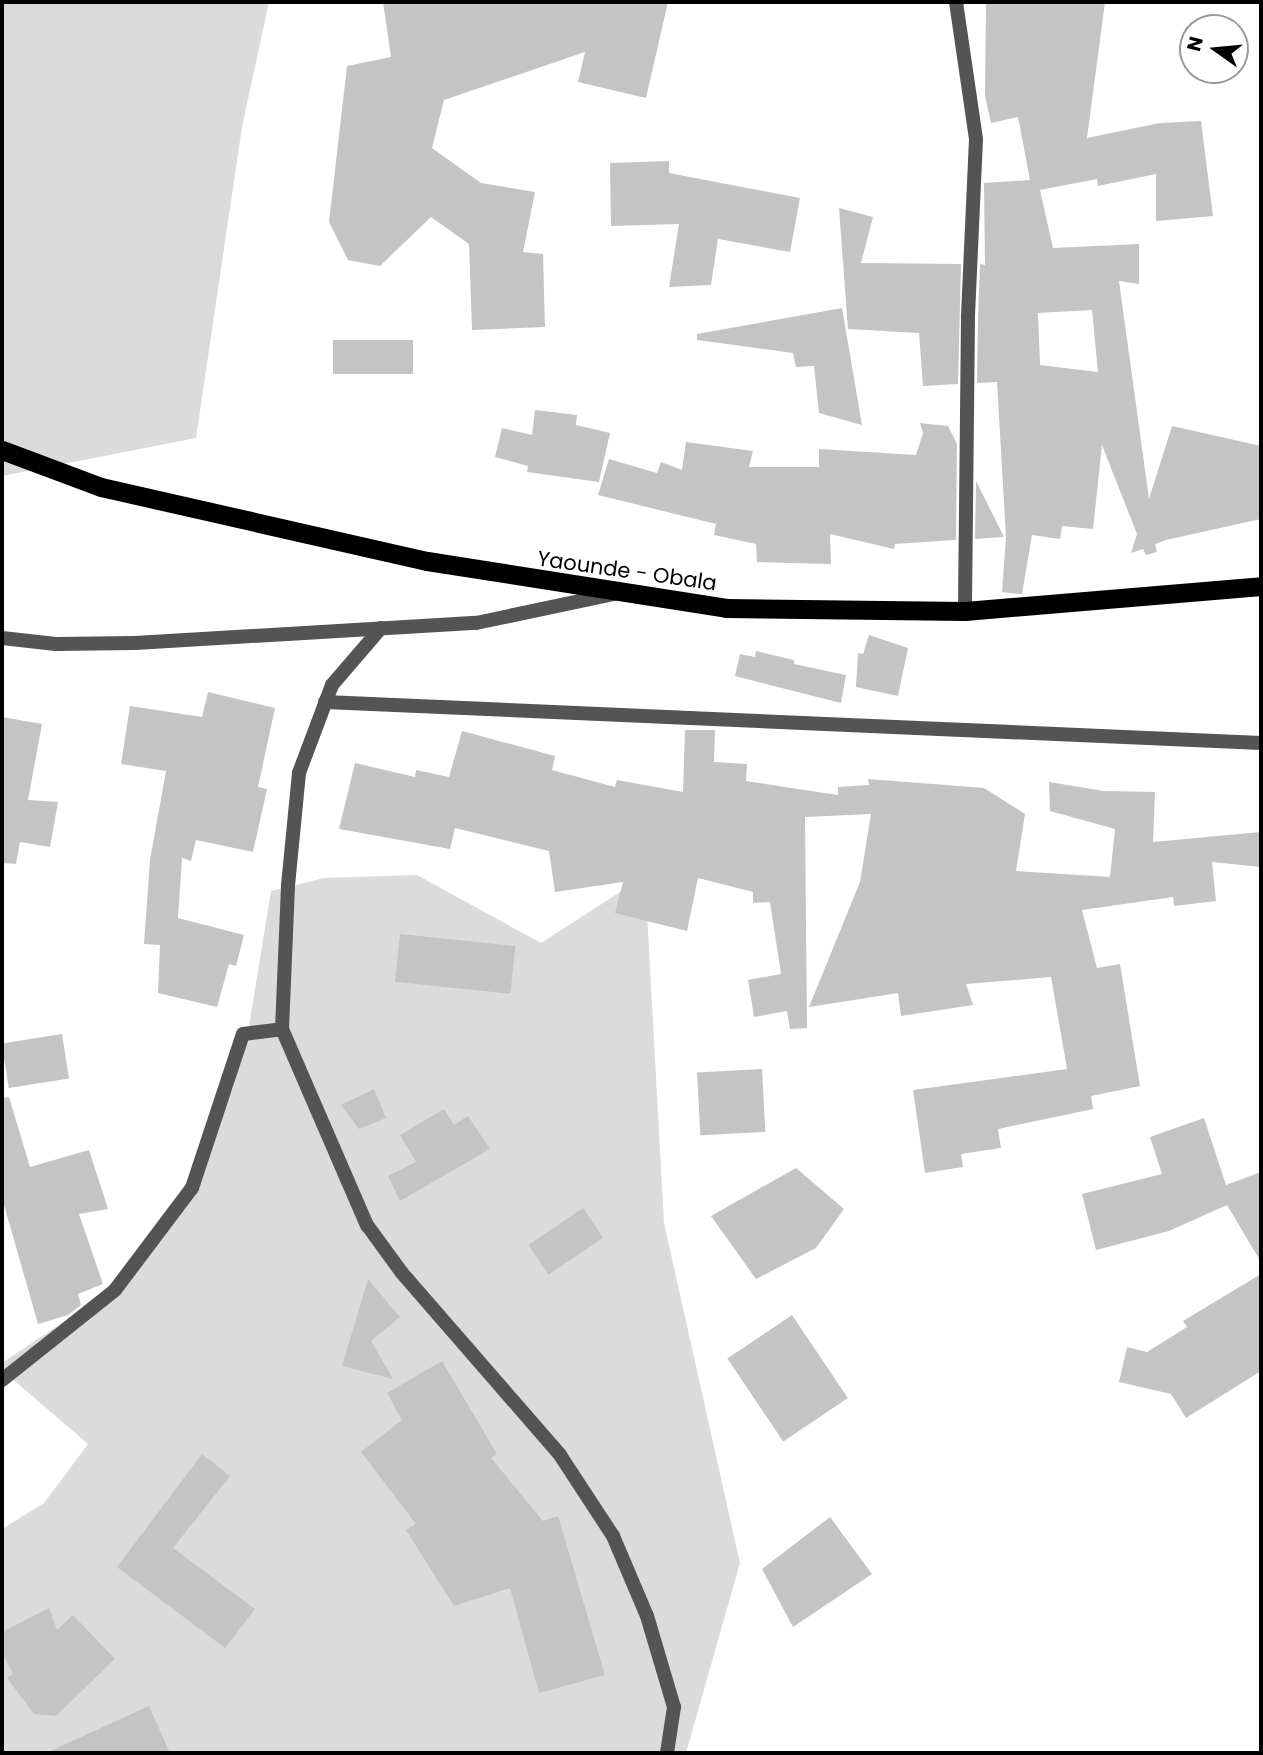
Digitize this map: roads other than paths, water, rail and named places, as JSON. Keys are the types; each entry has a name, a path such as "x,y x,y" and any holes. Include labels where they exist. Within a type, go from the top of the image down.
{"highway":[{"name":"Yaounde - Obala","path":"2,450 101,487 427,561 614,594 726,608 965,611 1261,586"}],"street":[{"path":"956,2 976,139 968,318 965,611"},
{"path":"2,638 56,645 135,643 476,622 614,594"},
{"path":"381,628 332,685 299,773 288,886 282,1029 367,1225 402,1273 495,1374 560,1455 613,1536 647,1616 674,1707 667,1753"},
{"path":"326,702 1261,743"},
{"path":"2,1380 115,1290 192,1188 243,1034 282,1029"}]}
